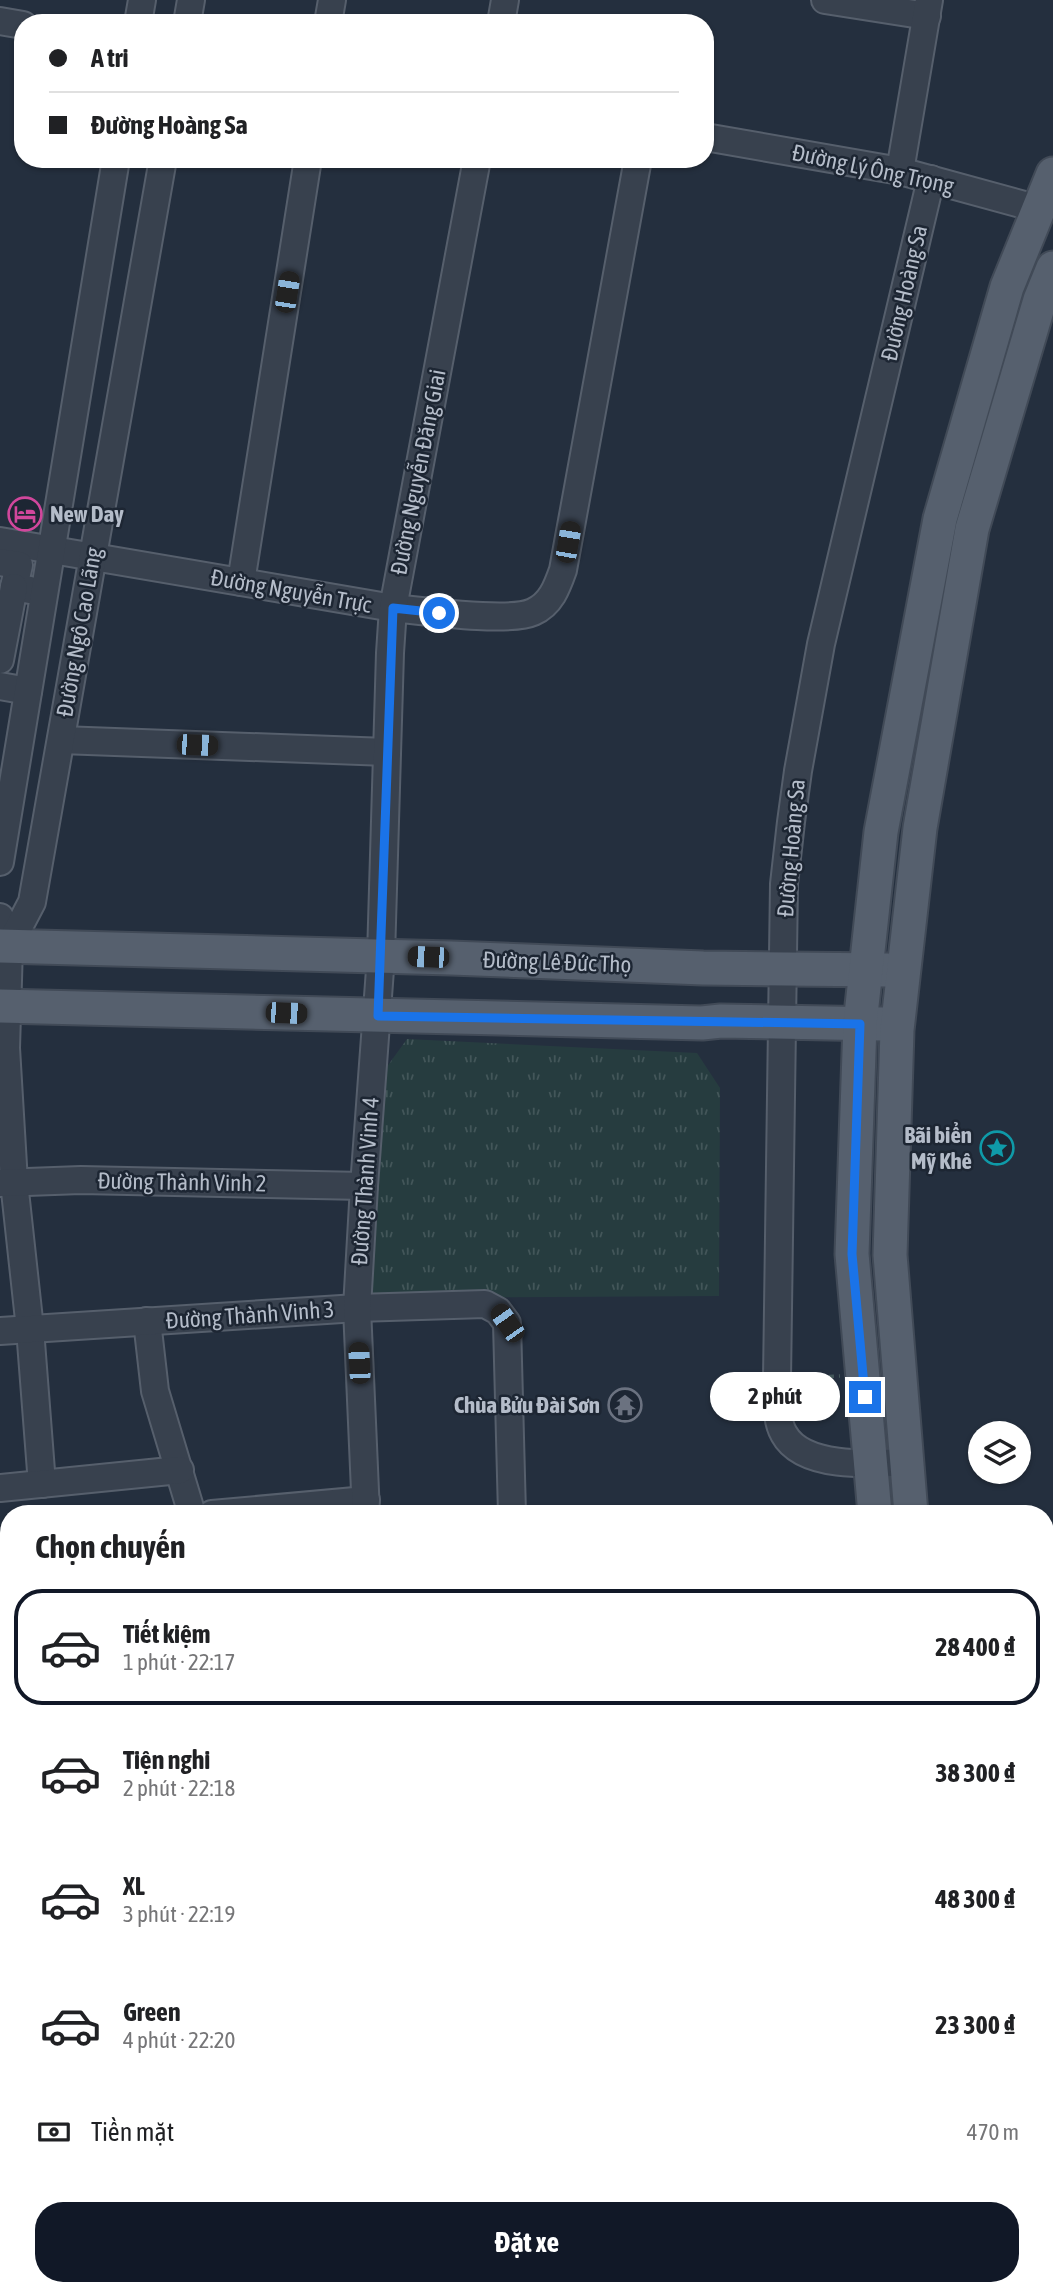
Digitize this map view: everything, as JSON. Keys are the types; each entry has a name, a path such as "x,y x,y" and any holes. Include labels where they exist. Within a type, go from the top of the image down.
{"main road":[{"path":"874,1505 852,1254 860,1024 881,832 940,519 1007,287 1046,211 1053,174"},
{"path":"910,1505 890,1255 898,1024 920,828 972,529 1040,300 1053,268"},
{"name":"Đường Lê Đức Thọ","path":"3,936 381,956 783,970 904,971"},
{"path":"3,1006 702,1023 898,1024"}],"street":[{"path":"825,0 928,8 900,171"},
{"name":"Đường Lý Ông Trọng","path":"714,139 900,171 1046,211"},
{"name":"Đường Ngô Cao Lãng","path":"0,862 114,168"},
{"name":"Đường Ngô Cao Lãng","path":"3,936 33,902 161,168"},
{"path":"241,582 306,168"},
{"name":"Đường Nguyễn Đăng Giai","path":"381,956 393,608 475,168"},
{"name":"Đường Nguyễn Trực","path":"0,541 393,608 520,617 535,612 548,602 557,588 563,570 636,168"},
{"name":"Đường Hoàng Sa","path":"906,1462 871,1464 821,1458 800,1451 790,1443 782,1432 779,1421 777,1380 784,884 794,797 821,644 930,179"},
{"path":"0,562 19,565 1,647 34,647"},
{"path":"14,587 43,592"},
{"path":"0,686 27,691"},
{"path":"61,740 387,752"},
{"path":"3,936 7,1182 30,1329 42,1484"},
{"name":"Đường Thành Vinh 4","path":"366,1505 357,1308 381,956"},
{"name":"Đường Thành Vinh 2","path":"7,1182 81,1180 364,1186"},
{"name":"Đường Thành Vinh 3","path":"0,1331 357,1308 485,1304 498,1311 507,1323 512,1505"},
{"path":"147,1321 155,1391 190,1505"},
{"path":"0,1488 180,1470"}],"path":[{"path":"777,1380 863,1375"}],"green space":[{"path":"407,1039 697,1053 720,1088 719,1296 371,1298 386,1068"}],"place":[{"name":"New Day","path":"25,514"},
{"name":"Bãi biển Mỹ Khê","path":"997,1148"},
{"name":"Chùa Bửu Đài Sơn","path":"625,1405"}],"route":[{"path":"439,613 393,608 378,1016 860,1024 852,1254 865,1397"}]}
